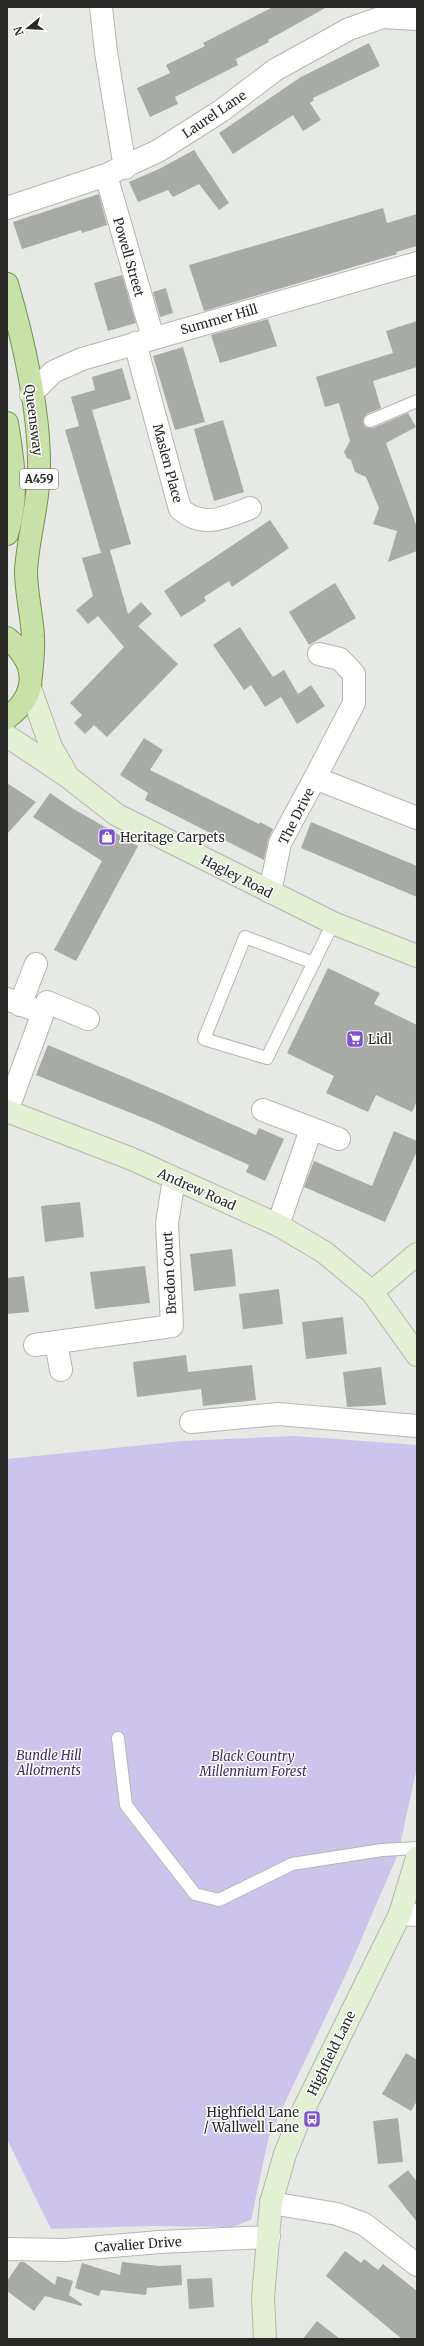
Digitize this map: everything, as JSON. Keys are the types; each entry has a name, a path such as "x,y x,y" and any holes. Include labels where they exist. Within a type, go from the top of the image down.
{"main road":[{"name":"Queensway","path":"7,284 24,352 38,434 40,469 35,515 28,543 26,572 33,638 31,682"},
{"name":"Queensway","path":"7,423 14,466 13,515 7,534"},
{"path":"7,638 18,647 27,660 31,682 18,710 7,718"}],"street":[{"name":"Powell Street","path":"102,7 116,172 144,341"},
{"name":"Laurel Lane","path":"7,208 116,172 158,151 221,111 275,70 349,28 383,17 417,19"},
{"name":"Summer Hill","path":"31,394 52,372 82,359 417,263"},
{"name":"Maslen Place","path":"144,341 180,509 192,518 217,521 250,508"},
{"path":"315,778 354,702 354,674 340,659 319,654"},
{"name":"Hagley Road","path":"31,682 51,747 67,776"},
{"name":"Hagley Road","path":"7,736 67,776 118,815 333,923 417,956"},
{"name":"The Drive","path":"270,892 280,843 315,778 417,818"},
{"path":"36,964 14,1002 43,1014"},
{"path":"7,1111 47,1002 88,1019"},
{"path":"263,1110 339,1139"},
{"name":"Andrew Road","path":"7,1111 132,1160 278,1225 324,1252 372,1292"},
{"path":"278,1225 311,1129"},
{"name":"Bredon Court","path":"35,1345 172,1326 167,1223 174,1179"},
{"path":"417,1254 372,1292 417,1355"},
{"path":"56,1342 61,1370"},
{"path":"191,1422 278,1414 417,1426"},
{"name":"Highfield Lane","path":"264,2339 263,2298 271,2203 285,2154 301,2115 408,1914 417,1858"},
{"path":"271,2203 337,2214 364,2224 417,2265"},
{"name":"Cavalier Drive","path":"7,2249 65,2250 160,2242 269,2237"}],"lane":[{"path":"370,421 417,401"},
{"path":"314,963 246,937 204,1039 267,1058 314,963 333,923"},
{"path":"118,1738 126,1805 195,1894 219,1900 292,1864 382,1850 417,1848"}],"green space":[{"path":"295,1436 417,1445 417,1767 398,1854 348,1970 269,2136 251,2220 232,2227 149,2226 51,2229 7,2139 7,1459 182,1441"}],"building":[{"path":"273,7 327,7 268,40 269,42 236,59 238,65 175,97 178,104 150,117 137,88 170,73 166,65 205,46 203,43"},
{"path":"369,43 380,66 313,98 314,100 310,103 321,120 303,131 293,115 233,154 219,133 301,77"},
{"path":"194,150 229,203 219,210 199,184 173,197 168,190 138,202 129,182 159,169"},
{"path":"99,194 107,225 82,233 81,230 22,249 13,222"},
{"path":"383,208 387,223 417,214 417,246 396,252 397,254 204,311 189,265"},
{"path":"122,275 136,323 108,331 94,283"},
{"path":"166,288 173,313 160,317 153,292"},
{"path":"268,319 277,346 220,363 211,335"},
{"path":"417,321 417,367 373,381 381,408 367,414 363,420 365,427 373,428 408,413 416,427 386,443 417,527 417,551 388,562 397,531 373,524 379,508 366,477 355,472 351,460 347,458 344,452 350,441 339,403 325,407 316,377 393,353 386,331"},
{"path":"183,347 205,422 175,430 153,356"},
{"path":"122,368 131,399 92,410 131,544 110,550 128,614 141,602 152,614 138,626 178,664 107,737 94,725 85,734 74,723 82,715 70,703 124,647 98,616 88,624 76,610 93,596 82,558 101,553 65,430 79,426 71,397 95,390 92,377"},
{"path":"223,420 244,492 214,501 194,429"},
{"path":"270,520 289,548 232,587 229,581 204,597 206,601 181,617 164,591"},
{"path":"335,583 356,618 309,645 289,612"},
{"path":"240,627 273,677 284,670 298,694 311,685 325,706 297,724 281,697 265,707 251,685 244,690 213,645"},
{"path":"144,738 163,750 150,770 259,824 260,822 273,829 268,840 264,860 145,800 148,793 120,775"},
{"path":"7,783 36,802 7,834"},
{"path":"50,793 72,808 138,846 76,961 54,950 102,861 33,817"},
{"path":"311,822 417,866 417,897 301,848"},
{"name":"Lidl","path":"328,968 380,993 374,1004 417,1025 417,1101 412,1112 376,1095 368,1112 326,1093 334,1076 287,1053"},
{"path":"48,1045 162,1093 256,1135 259,1128 284,1139 265,1181 246,1172 249,1165 151,1121 36,1075"},
{"path":"394,1131 417,1141 417,1151 385,1222 304,1187 314,1161 372,1186"},
{"path":"80,1202 84,1237 45,1242 41,1206"},
{"path":"232,1249 236,1286 194,1291 190,1254"},
{"path":"145,1266 150,1303 95,1309 90,1272"},
{"path":"24,1276 29,1312 7,1314 7,1278"},
{"path":"279,1289 283,1324 243,1329 239,1294"},
{"path":"343,1317 347,1354 306,1359 302,1322"},
{"path":"186,1355 188,1372 252,1365 256,1400 203,1406 201,1389 137,1397 133,1362"},
{"path":"381,1367 386,1405 347,1407 343,1372"},
{"path":"406,2053 417,2060 417,2101 411,2111 382,2094"},
{"path":"398,2118 403,2162 378,2164 373,2121"},
{"path":"408,2170 417,2182 417,2222 388,2186"},
{"path":"345,2251 361,2263 364,2259 378,2270 383,2264 417,2291 417,2339 402,2339 326,2276"},
{"path":"20,2262 24,2262 55,2285 57,2276 73,2281 69,2295 82,2304 82,2306 45,2296 34,2311 7,2291 7,2281"},
{"path":"122,2262 159,2266 181,2265 182,2285 147,2288 146,2295 101,2290 99,2296 75,2288 82,2263 120,2275"},
{"path":"212,2278 214,2307 189,2309 187,2279"},
{"path":"317,2321 340,2339 303,2339"}],"place":[{"name":"Heritage Carpets","path":"107,837"},
{"name":"Lidl","path":"355,1039"},
{"name":"Highfield Lane / Wallwell Lane","path":"312,2119"}],"park label":[{"name":"Bundle Hill Allotments","path":"49,1762"},
{"name":"Black Country Millennium Forest","path":"253,1764"}]}
